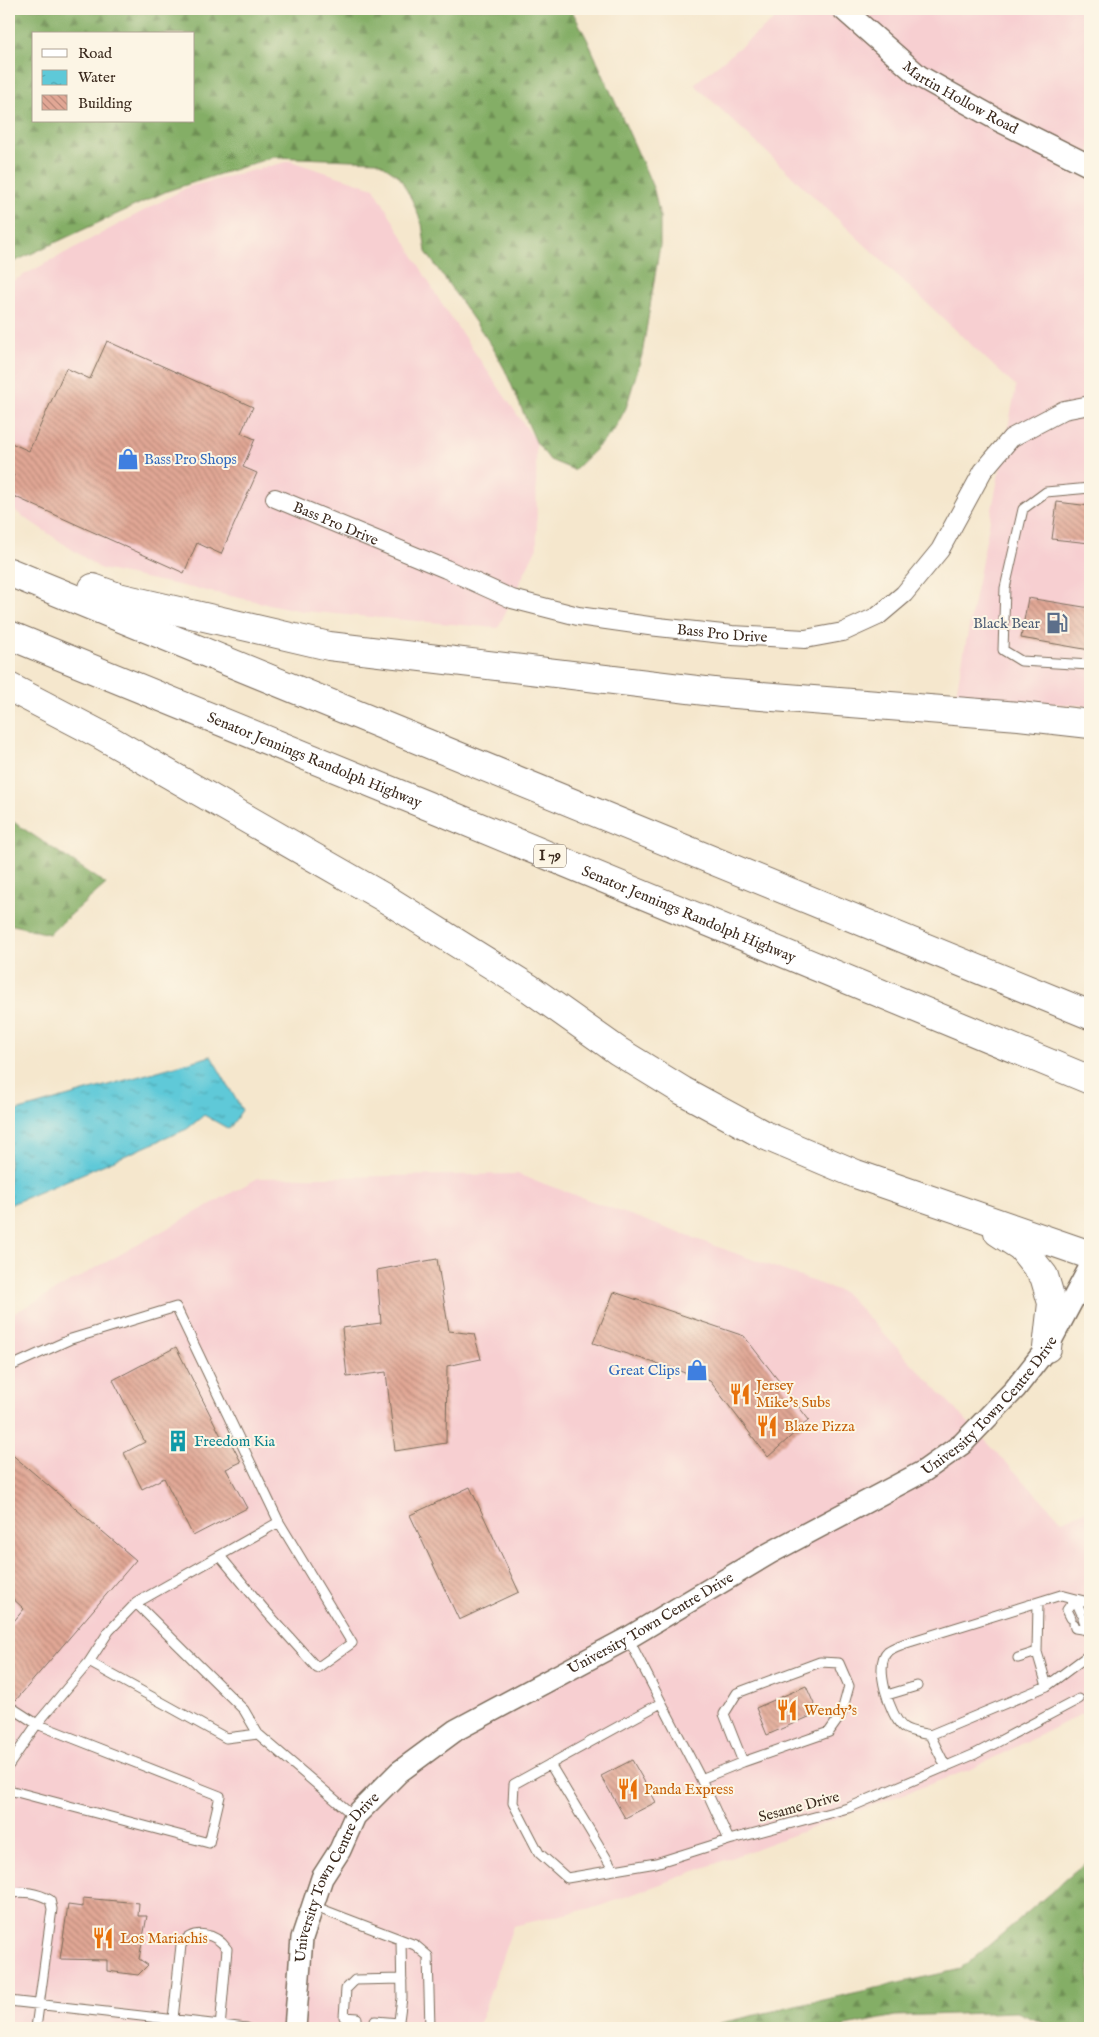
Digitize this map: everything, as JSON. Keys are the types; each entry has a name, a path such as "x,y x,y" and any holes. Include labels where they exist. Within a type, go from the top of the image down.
{"highway":[{"path":"9,557 118,597 329,646 722,693 1019,716 1090,724"},
{"path":"9,572 1090,1015"},
{"name":"Senator Jennings Randolph Highway","path":"9,635 443,812 1090,1080"},
{"path":"9,687 101,735 384,897 529,988 618,1051 682,1091 764,1135 856,1174 1090,1255"},
{"path":"969,1213 1021,1247 1044,1276 1052,1303 1047,1348"}],"street":[{"name":"Martin Hollow Road","path":"843,9 919,76 998,120 1090,166"},
{"name":"Bass Pro Drive","path":"275,498 521,601 578,616 649,626 732,635 806,639 843,632 878,616 904,594 940,550 983,471 1011,438 1064,410 1090,405"},
{"name":"University Town Centre Drive","path":"295,2028 302,1938 322,1878 340,1850 354,1816 399,1772 456,1730 628,1638 770,1553 924,1471 962,1444 1015,1389 1047,1348 1090,1267"}],"lane":[{"path":"1090,488 1046,492 1024,508 1005,588 1003,650 1021,661 1090,666"},
{"path":"9,1367 71,1338 176,1307 279,1522 352,1643 317,1668 220,1556"},
{"path":"9,1765 38,1724 89,1662 109,1631 136,1603 279,1522"},
{"path":"1090,1608 1088,1602 1061,1595 903,1644 888,1651 883,1660 881,1673 894,1716 904,1728 930,1735 1047,1686 1090,1654"},
{"path":"1075,1598 1090,1632"},
{"path":"1075,1598 1067,1610 1076,1628 1090,1632"},
{"path":"136,1603 244,1710 258,1734 354,1816"},
{"path":"1038,1603 1037,1652 1047,1686"},
{"path":"628,1638 701,1779 729,1840"},
{"path":"1018,1658 1037,1652"},
{"path":"89,1662 226,1738 258,1734"},
{"path":"701,1779 742,1762 828,1732 841,1715 849,1686 840,1663 820,1662 737,1693 724,1714 742,1762"},
{"path":"887,1695 918,1686"},
{"name":"Sesame Drive","path":"550,1764 514,1784 513,1803 539,1853 567,1878 656,1863 729,1840 848,1808 975,1754 1078,1699"},
{"path":"613,1869 550,1764 661,1703"},
{"path":"9,1706 38,1724 220,1796 209,1843 9,1790"},
{"path":"930,1735 946,1767"},
{"path":"9,1894 15,1892 40,1894 50,1900 52,1910 36,2028"},
{"path":"313,1906 415,1945 428,1956 430,2028"},
{"path":"173,2024 181,1946 186,1938 193,1934 215,1936 227,1949 220,2027"},
{"path":"375,2021 398,2026 402,1998 401,1940"},
{"path":"356,2018 344,2017 346,1989 355,1980 402,1979"},
{"path":"9,2001 173,2024 247,2028"}],"shaded area":[{"path":"787,9 1090,9 1090,706 955,698 1016,387 694,84"},
{"path":"290,161 374,188 441,303 536,442 537,547 498,628 302,611 101,569 9,507 9,283 188,187"},
{"path":"517,1174 845,1293 1062,1521 1090,1509 1090,1710 971,1769 601,1906 513,1926 478,2028 9,2028 9,1316 258,1178"}],"green space":[{"path":"14,9 571,9 587,39 643,164 654,190 660,217 660,245 642,355 626,408 613,432 574,470 550,460 536,442 505,370 492,346 426,252 422,224 399,176 377,161 273,157 167,191 9,264 9,12"},
{"path":"9,819 106,884 49,934 9,924"},
{"path":"1090,1859 1090,2028 1054,2028 1016,2012 895,2016 837,2028 711,2028 720,2023 961,1969"}],"water":[{"path":"211,1056 242,1110 229,1129 204,1115 187,1129 9,1205 9,1113"}],"building":[{"name":"Bass Pro Shops","path":"107,341 253,407 241,433 255,439 243,467 257,473 221,554 197,543 184,573 9,494 9,486 14,475 9,473 9,442 29,451 66,368 90,379"},
{"path":"1057,502 1090,506 1090,543 1052,539"},
{"name":"Black Bear","path":"1028,598 1090,608 1090,650 1021,638"},
{"path":"437,1259 449,1331 474,1334 481,1359 447,1366 446,1443 395,1451 386,1372 347,1377 342,1328 381,1323 377,1270"},
{"path":"614,1292 744,1336 809,1420 768,1457 710,1381 593,1343"},
{"name":"Freedom Kia","path":"176,1347 224,1442 229,1439 241,1462 226,1469 247,1508 193,1536 164,1478 142,1489 124,1453 145,1442 113,1380"},
{"path":"9,1452 136,1560 16,1700 9,1694 9,1627 24,1609 9,1595"},
{"path":"470,1487 519,1592 459,1620 410,1515"},
{"name":"Wendy's","path":"806,1686 818,1713 767,1735 756,1708"},
{"name":"Panda Express","path":"632,1760 656,1802 625,1818 601,1776"},
{"name":"Los Mariachis","path":"83,1898 139,1903 138,1916 147,1916 139,1959 148,1965 138,1975 107,1971 107,1960 60,1959 68,1905 83,1907"}],"place":[{"name":"Bass Pro Shops","path":"128,459"},
{"name":"Black Bear","path":"1057,623"},
{"name":"Great Clips","path":"697,1370"},
{"name":"Jersey Mike's Subs","path":"740,1394"},
{"name":"Blaze Pizza","path":"767,1426"},
{"name":"Freedom Kia","path":"178,1441"},
{"name":"Wendy's","path":"787,1710"},
{"name":"Panda Express","path":"628,1789"},
{"name":"Los Mariachis","path":"103,1938"}]}
